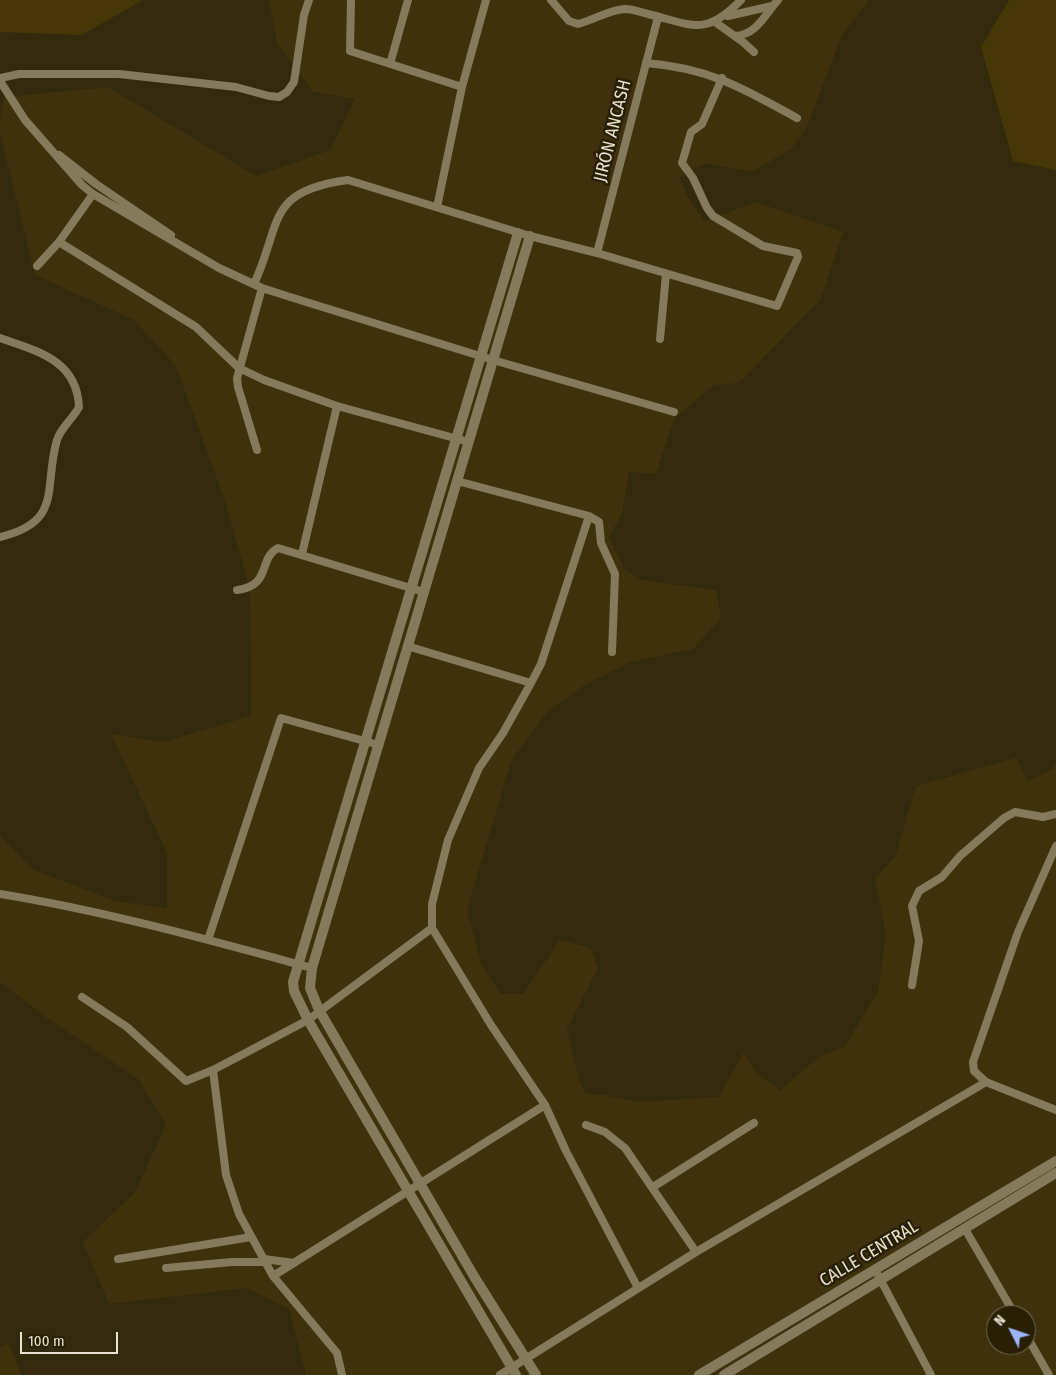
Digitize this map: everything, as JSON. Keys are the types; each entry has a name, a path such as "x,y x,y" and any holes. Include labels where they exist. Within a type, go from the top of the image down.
{"street":[{"path":"309,0 304,15 294,82 287,92 279,97 236,87 119,74 19,74 0,79 25,120 82,186 203,259 258,286 493,360 674,412"},
{"path":"351,0 350,51 462,87"},
{"path":"390,64 408,0"},
{"path":"437,207 462,87 486,0"},
{"path":"552,0 569,21 578,24 614,11 626,9 700,25 739,12 772,6"},
{"path":"719,20 741,0"},
{"path":"735,36 745,35 751,31 768,15 772,6 778,0"},
{"name":"JIRÓN ANCASH","path":"597,253 658,17"},
{"path":"719,20 754,52"},
{"path":"646,62 678,66 722,78 796,118"},
{"path":"256,450 238,387 239,368 274,226 283,208 294,197 329,182 348,180 518,233 597,253 775,307 780,304 798,257 794,251 762,246 713,216 706,208 693,178 682,163 691,132 702,124 722,78"},
{"path":"49,148 203,259"},
{"path":"37,266 59,242 93,194"},
{"path":"514,1372 308,1020 294,991 293,982 518,233"},
{"path":"530,236 312,968 310,988 319,1010 419,1184 536,1375"},
{"path":"59,242 196,327 239,368 264,380 337,406 469,442"},
{"path":"660,339 666,274"},
{"path":"0,338 46,354 58,363 71,379 76,390 79,407 58,437 50,472 49,500 45,509 31,524 0,537"},
{"path":"302,554 337,406"},
{"path":"457,482 589,516 600,522 601,543 615,574 612,652"},
{"path":"589,516 540,664 503,733 480,768 448,840 432,904 432,928 491,1024 545,1105 566,1151 638,1288"},
{"path":"237,590 252,587 257,583 274,550 284,548 424,592"},
{"path":"407,646 531,682"},
{"path":"208,940 281,718 379,745"},
{"path":"912,984 919,941 912,906 919,891 942,877 960,856 1004,818 1015,812 1043,817 1056,814"},
{"path":"1056,846 1018,932 973,1062 974,1071 986,1082 1056,1110"},
{"path":"0,894 39,900 208,940 312,968"},
{"path":"82,997 127,1027 186,1080 213,1070 308,1020 432,928"},
{"path":"213,1070 226,1175 239,1214 273,1276 337,1354 342,1375"},
{"path":"500,1375 514,1372 527,1360 696,1252 986,1082"},
{"path":"273,1276 545,1105"},
{"path":"653,1187 754,1123"},
{"path":"586,1126 605,1132 626,1148 696,1252"},
{"name":"CALLE CENTRAL","path":"699,1375 1056,1161"},
{"name":"CALLE CENTRAL","path":"724,1375 1056,1173"},
{"path":"965,1229 1009,1305"},
{"path":"118,1259 252,1237"},
{"path":"166,1268 232,1262 264,1261 294,1263"},
{"path":"875,1269 928,1374"},
{"path":"1036,1352 1049,1375"}],"shaded area":[{"path":"0,0 143,0 82,35 0,32"},
{"path":"269,0 869,0 842,35 807,127 791,149 752,172 705,163 679,178 691,203 705,221 756,202 843,232 821,299 739,383 714,385 674,419 656,474 629,472 622,514 609,537 624,568 641,580 716,590 721,618 693,649 631,662 585,685 547,712 511,761 467,910 482,966 501,994 523,994 560,940 591,948 598,968 567,1029 579,1080 586,1094 605,1095 636,1102 719,1097 743,1053 758,1074 780,1090 819,1057 845,1046 878,991 886,935 875,878 895,857 916,786 1016,758 1028,781 1053,769 1056,762 1056,1375 306,1375 289,1309 246,1288 109,1304 83,1242 135,1192 166,1125 138,1079 47,1018 0,982 0,835 32,869 115,901 167,908 167,853 111,734 163,742 251,716 250,589 224,498 176,366 134,320 35,275 0,134 0,119 4,97 108,87 256,176 330,150 355,99 313,92 277,43"},
{"path":"1009,0 1056,0 1056,170 1013,161 981,47"},
{"path":"8,1342 22,1375 0,1375 0,1347"}]}
